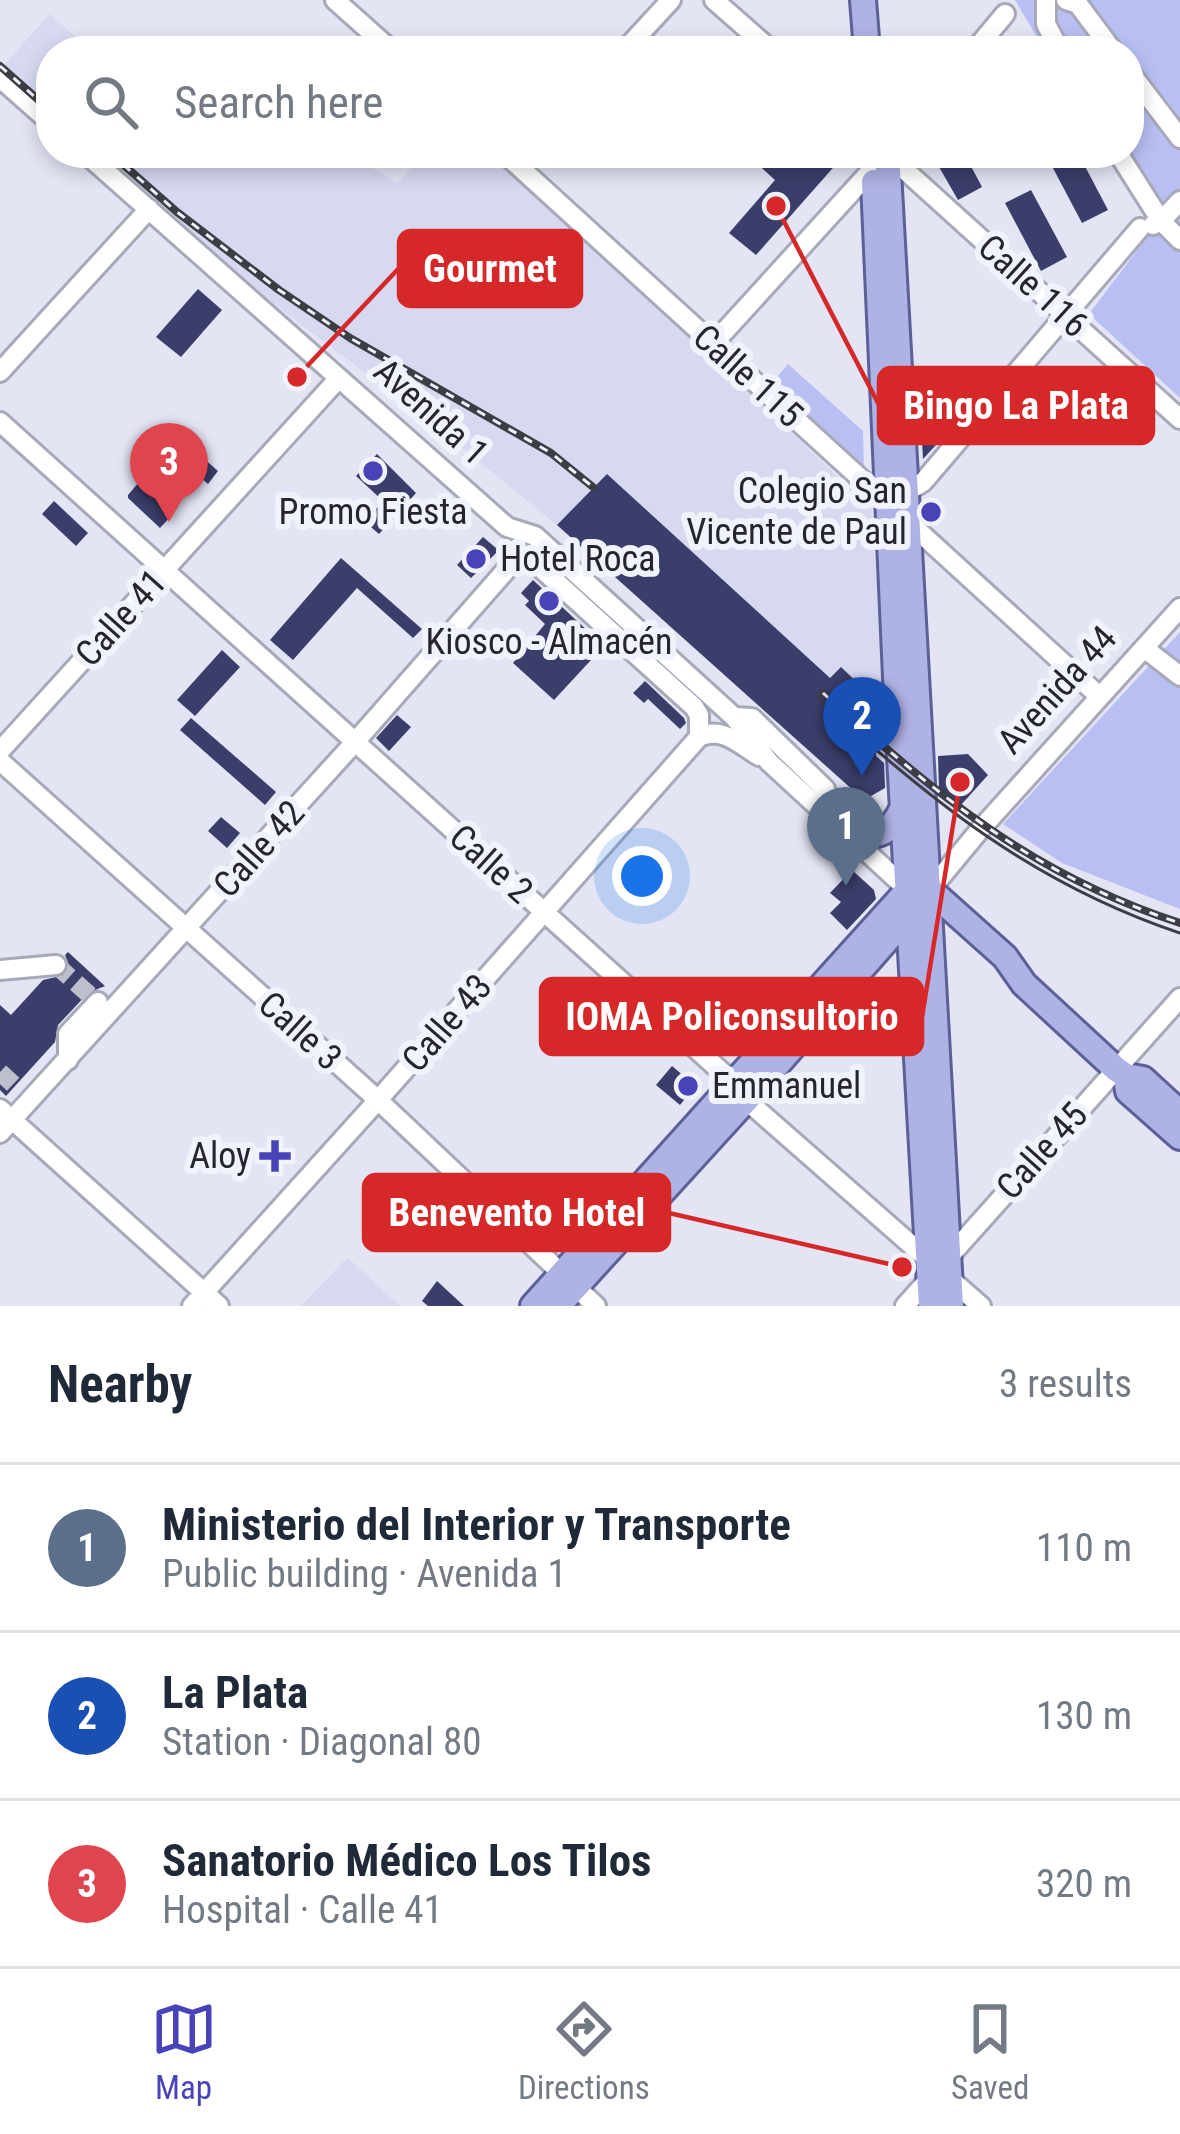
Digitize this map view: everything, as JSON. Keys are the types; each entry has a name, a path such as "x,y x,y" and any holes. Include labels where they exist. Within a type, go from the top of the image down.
{"main road":[{"path":"863,0 866,36"},
{"path":"878,0 880,36"},
{"path":"883,168 897,498 903,807 920,901"},
{"path":"897,498 909,523 920,901 939,1267 951,1306"},
{"path":"840,829 873,835 885,832 903,807"},
{"name":"Avenida 1","path":"920,901 1005,957 1024,984 1121,1072 1143,1079 1180,1113"},
{"name":"Avenida 44","path":"533,1306 565,1289 740,1092 920,901"},
{"name":"Avenida 1","path":"1121,1072 1128,1091 1180,1138"},
{"path":"931,1306 939,1267"}],"street":[{"path":"335,0 375,36"},
{"path":"638,36 671,0"},
{"path":"714,0 755,36"},
{"path":"1046,0 1046,24 1052,36"},
{"path":"1066,0 1078,4 1103,36"},
{"path":"987,36 1005,14"},
{"path":"0,78 36,110"},
{"path":"1144,91 1180,138"},
{"name":"Avenida 1","path":"102,168 507,526 535,536 734,717 769,762 920,901"},
{"name":"Calle 115","path":"529,168 713,344 897,498"},
{"path":"713,344 871,168"},
{"name":"Calle 116","path":"896,168 1180,419"},
{"path":"1127,168 1161,221 1180,240"},
{"path":"897,498 923,482 1139,230 1161,221 1180,201"},
{"path":"0,372 149,209"},
{"name":"Calle 41","path":"0,751 339,378"},
{"name":"Calle 2","path":"0,422 981,1306"},
{"path":"909,523 1099,696"},
{"path":"507,526 514,541 514,561 532,560 694,707 699,715 699,737 722,733 769,762"},
{"name":"Calle 42","path":"4,1120 32,1100 68,1060 100,1004 187,928 514,561"},
{"name":"Avenida 44","path":"920,901 1180,608"},
{"path":"1144,648 1180,676"},
{"name":"Avenida 1","path":"734,717 752,718 825,788 840,829"},
{"name":"Calle 43","path":"205,1301 699,737"},
{"name":"Calle 3","path":"0,761 378,1100 565,1289 596,1306"},
{"path":"0,970 56,965"},
{"name":"Calle 45","path":"904,1306 1121,1072 1180,998"},
{"path":"15,1086 32,1100"},
{"path":"4,1120 205,1301"}],"shaded area":[{"path":"1015,0 1180,0 1180,398 1089,314 1153,229 1116,168 1144,168 1144,36 1036,36"},
{"path":"50,14 74,36 36,36 36,104 0,69"},
{"path":"106,168 372,168 397,183 412,168 511,168 872,509 888,786 864,800 557,525 434,425 166,222"},
{"path":"788,364 863,431 864,469 770,385"},
{"path":"1180,632 1180,909 1062,863 1003,824"},
{"path":"348,1258 400,1306 301,1306"}],"building":[{"path":"762,168 833,168 756,255 729,233 775,180"},
{"path":"940,168 972,168 982,187 958,200"},
{"path":"1053,168 1086,168 1108,210 1082,223"},
{"path":"1031,190 1067,257 1041,271 1005,203"},
{"path":"198,289 222,310 181,357 156,337"},
{"path":"966,411 923,459 921,423 942,422 953,412"},
{"path":"172,431 218,471 208,484 161,443"},
{"path":"377,454 416,493 379,534 365,522 383,501 356,476"},
{"path":"607,474 830,678 841,667 881,705 876,756 884,763 885,788 864,800 557,525"},
{"path":"166,476 180,491 167,506 174,513 160,528 128,495 140,481 151,492"},
{"path":"54,501 88,533 76,546 42,514"},
{"name":"Hotel Roca","path":"483,537 496,553 471,578 457,565"},
{"path":"341,558 422,629 413,638 357,588 293,660 270,640"},
{"path":"533,580 604,646 554,700 513,663 545,624 525,605 529,601 521,593"},
{"path":"222,650 240,667 195,716 177,700"},
{"path":"645,681 684,718 680,729 648,699 644,703 633,693"},
{"path":"397,715 411,727 389,751 376,738"},
{"path":"191,718 276,792 265,805 180,730"},
{"path":"968,754 988,775 961,805 939,790 938,756"},
{"path":"221,817 240,833 227,848 208,831"},
{"path":"852,870 874,890 876,899 847,930 830,913 841,902 830,893"},
{"path":"68,952 105,986 88,993 58,1025 55,1042 6,1096 0,1090 0,1005 11,1015 43,980 65,975"},
{"path":"672,1066 692,1083 680,1105 656,1085"},
{"path":"437,1281 464,1306 428,1306 422,1301"}],"tunnel":[{"path":"56,965 94,999"},
{"path":"0,1072 15,1086"}],"tram line":[{"path":"818,698 901,771 986,836 1078,890 1180,933"}],"railway":[{"path":"0,66 36,98"},
{"path":"127,168 279,290 350,338 551,453 593,487"},
{"path":"823,693 947,798 1032,856 1127,904 1180,923"}],"place":[{"name":"Bingo La Plata","path":"776,206"},
{"name":"Gourmet","path":"297,377"},
{"name":"Promo Fiesta","path":"373,471"},
{"name":"Colegio San Vicente de Paul","path":"931,512"},
{"name":"Sanatorio Médico Los Tilos","path":"169,522"},
{"name":"Hotel Roca","path":"476,559"},
{"name":"Kiosco - Almacén","path":"549,601"},
{"name":"La Plata","path":"862,776"},
{"name":"IOMA Policonsultorio","path":"960,782"},
{"name":"Ministerio del Interior y Transporte","path":"846,886"},
{"name":"Emmanuel","path":"688,1086"},
{"name":"Aloy","path":"275,1156"},
{"name":"Benevento Hotel","path":"902,1267"}]}
